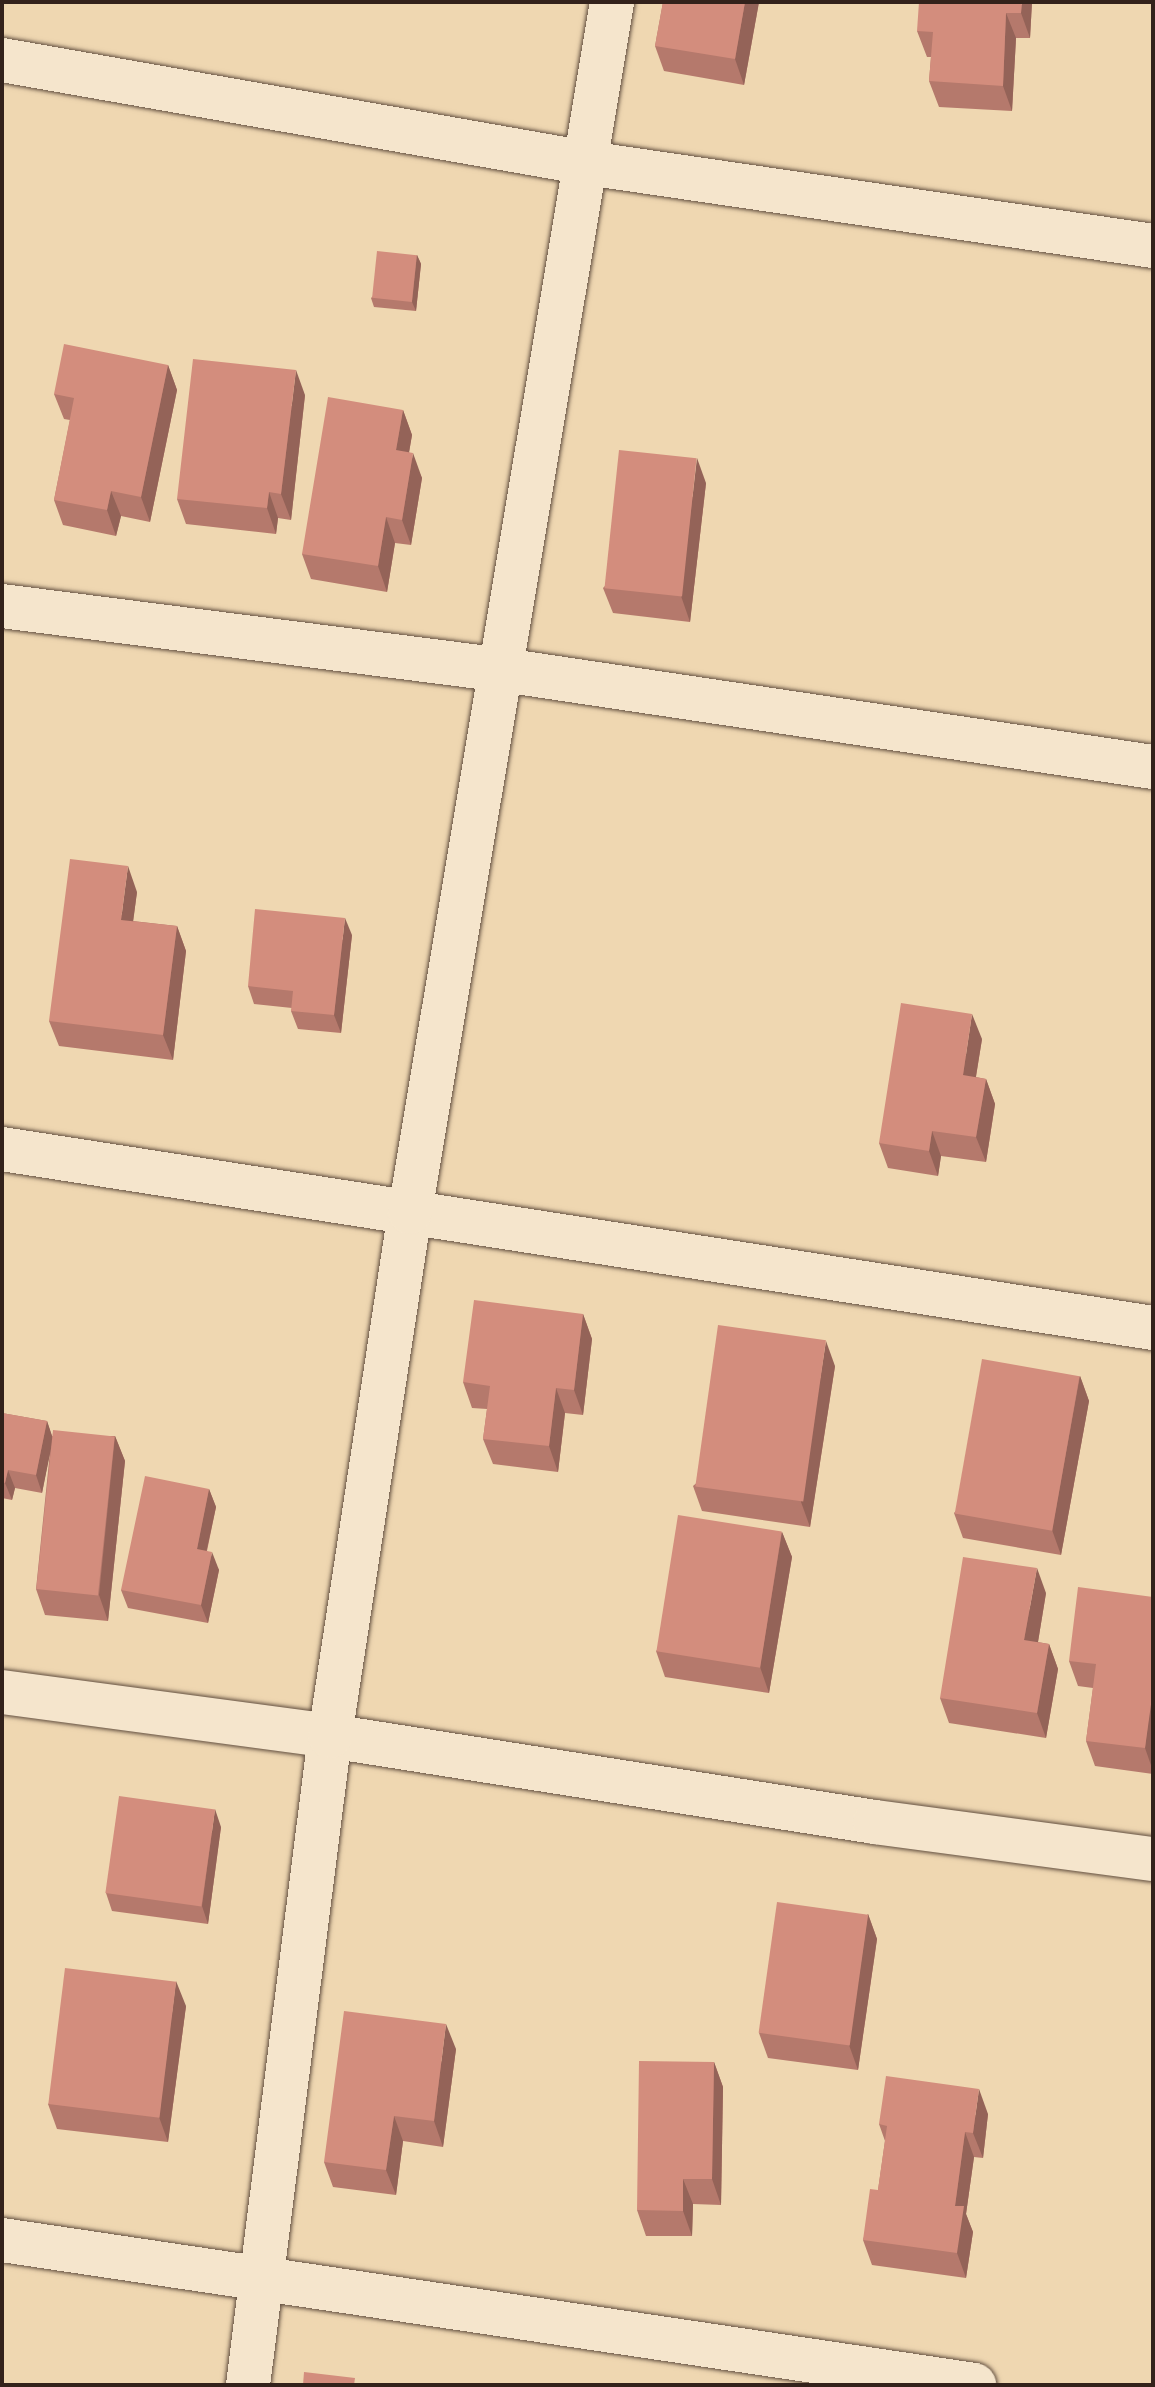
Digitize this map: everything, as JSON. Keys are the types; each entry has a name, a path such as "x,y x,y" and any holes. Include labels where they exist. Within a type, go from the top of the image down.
{"street":[{"path":"248,2385 330,1736 410,1212 503,670 612,2"},
{"path":"2,60 587,163 1153,246"},
{"path":"2,606 503,670 1153,767"},
{"path":"2,1149 1153,1328"},
{"path":"2,1692 330,1736 875,1822 1153,1859"},
{"path":"2,2240 974,2385"}],"building":[{"path":"663,2 745,2 735,59 655,46"},
{"path":"919,2 1022,2 1021,13 1006,13 1003,86 929,81 933,32 917,31"},
{"path":"377,251 417,255 412,302 372,298"},
{"path":"64,344 168,365 141,497 111,491 107,510 54,500 74,398 54,394"},
{"path":"193,359 296,370 281,494 269,492 267,508 177,499"},
{"path":"328,397 403,410 396,450 413,453 402,520 386,517 378,566 302,554"},
{"path":"619,450 697,458 682,596 604,588"},
{"path":"70,859 128,866 121,920 177,926 163,1035 49,1021"},
{"path":"255,909 345,918 334,1015 291,1011 293,991 248,986"},
{"path":"901,1003 972,1014 963,1075 986,1079 976,1137 932,1131 929,1151 879,1143"},
{"path":"474,1300 583,1314 574,1390 556,1388 549,1446 483,1439 490,1386 463,1382"},
{"path":"718,1325 826,1340 803,1502 695,1486"},
{"path":"982,1359 1079,1376 1052,1531 955,1514"},
{"path":"2,1413 47,1421 36,1475 8,1470 5,1483 2,1482"},
{"path":"53,1430 115,1436 98,1596 36,1589"},
{"path":"145,1476 209,1489 197,1549 212,1552 201,1605 121,1590"},
{"path":"678,1515 782,1531 760,1668 656,1651"},
{"path":"963,1557 1037,1568 1024,1640 1049,1644 1037,1713 940,1698"},
{"path":"1078,1587 1153,1597 1153,1690 1145,1748 1086,1741 1096,1664 1069,1661"},
{"path":"119,1796 215,1809 201,1907 105,1893"},
{"path":"777,1902 868,1915 850,2046 759,2033"},
{"path":"65,1968 176,1982 159,2118 48,2104"},
{"path":"344,2011 446,2024 434,2121 394,2116 386,2170 324,2162"},
{"path":"639,2061 714,2062 712,2179 683,2179 683,2211 637,2210"},
{"path":"886,2076 979,2089 973,2133 965,2132 955,2206 964,2206 957,2253 863,2240 870,2189 878,2190 887,2126 879,2124"},
{"path":"304,2372 355,2378 354,2385 303,2385"}]}
